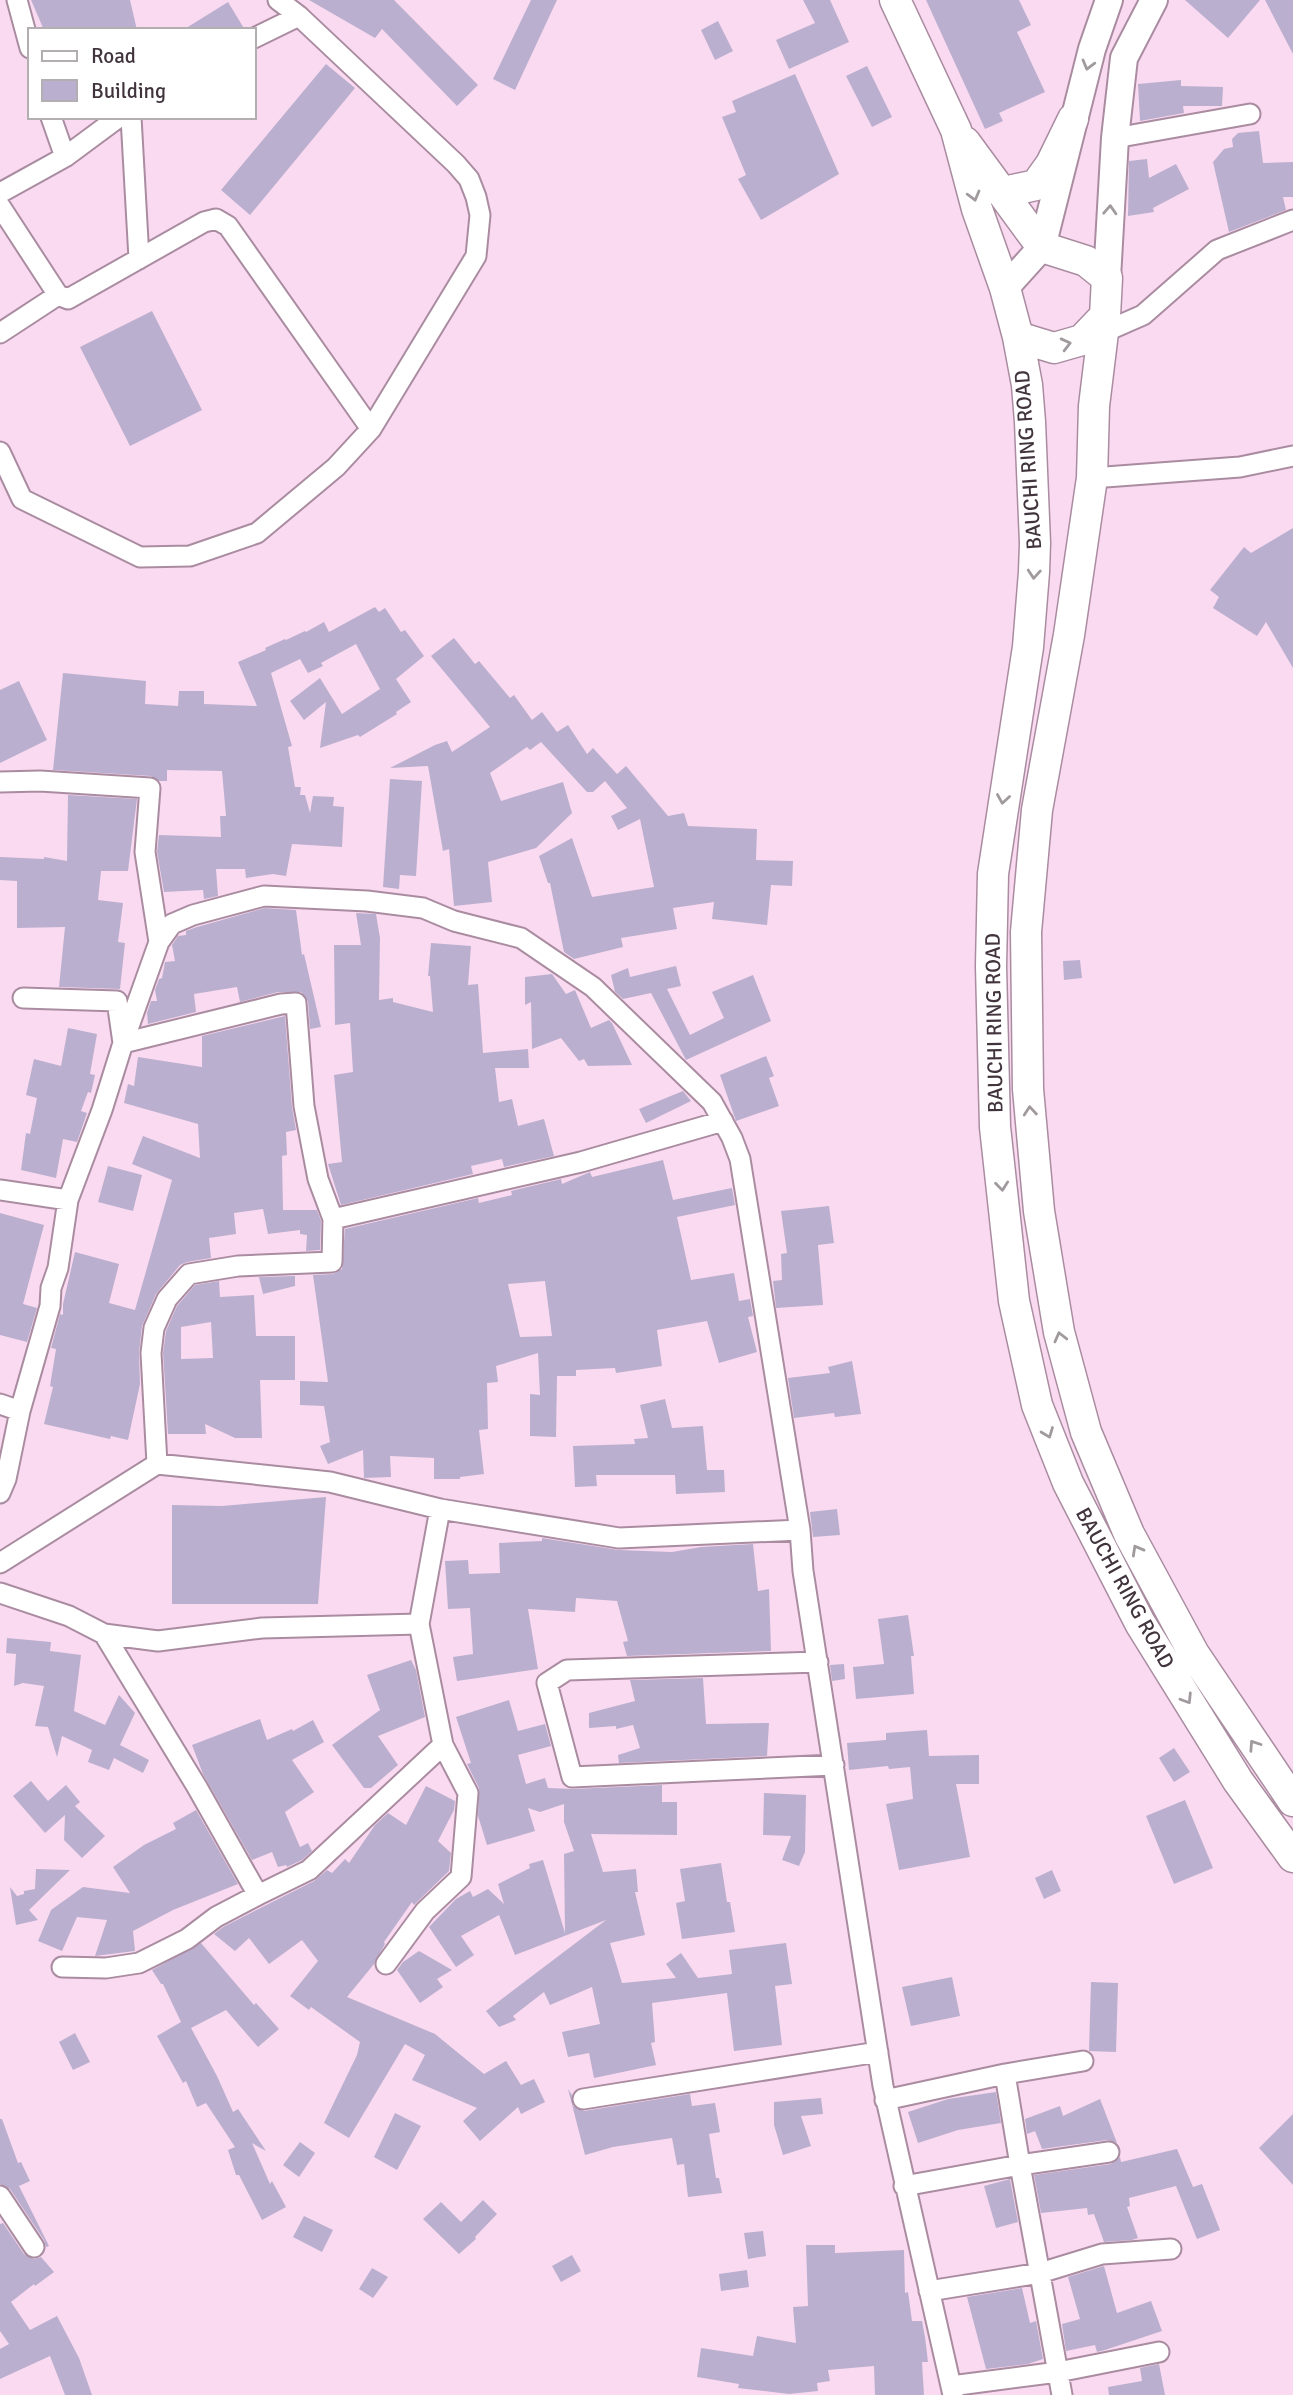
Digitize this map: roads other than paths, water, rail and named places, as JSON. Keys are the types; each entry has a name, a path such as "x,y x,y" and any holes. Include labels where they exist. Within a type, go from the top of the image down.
{"main road":[{"path":"1005,288 1042,247 1092,49 1110,0"},
{"path":"1107,278 1115,138 1124,58 1154,0"},
{"name":"BAUCHI RING ROAD","path":"897,1 956,130 977,209 1005,288 1027,385 1035,553 1028,647 993,874 991,966 995,1127 1014,1301 1038,1405 1068,1483 1140,1623 1238,1781 1293,1857"},
{"path":"1004,192 1036,185 1051,164 1073,119"},
{"name":"BAUCHI RING ROAD","path":"956,130 1042,247"},
{"path":"1042,247 1086,261 1107,278"},
{"name":"BAUCHI RING ROAD","path":"1107,278 1094,406 1092,478 1069,635 1037,810 1026,932 1028,1089 1039,1212 1059,1332 1083,1419 1129,1534 1194,1654 1293,1801"},
{"path":"1018,337 1054,348 1082,340 1103,324"}],"street":[{"path":"17,0 28,41"},
{"path":"0,452 22,499 140,557 190,556 257,533 336,467 371,429 476,256 480,215 477,197 469,179 456,164 299,16 278,0"},
{"path":"256,36 299,16"},
{"path":"1115,138 1250,114"},
{"path":"52,119 65,156"},
{"path":"0,193 65,156 116,119"},
{"path":"131,119 139,259"},
{"path":"0,206 58,295 68,299 204,222 216,219 229,226 371,429"},
{"path":"1103,324 1143,315 1217,250 1293,220"},
{"path":"0,332 58,295"},
{"path":"1092,478 1240,467 1293,456"},
{"path":"0,782 40,781 150,788 145,852 159,942"},
{"path":"0,1493 6,1479 20,1411 50,1306 68,1200 102,1110 159,942 172,924 193,915 264,896 367,901 423,908 454,921 521,937 593,987 712,1102 740,1159 800,1530 803,1571 886,2099 952,2391 1159,2352"},
{"path":"23,999 117,1001 123,1043"},
{"path":"123,1043 281,1004 296,1003 304,1106 318,1179 333,1219 332,1262 238,1266 189,1274 167,1299 154,1328 151,1353 158,1464"},
{"path":"333,1219 581,1162 723,1121"},
{"path":"0,1190 68,1200"},
{"path":"0,1404 20,1411"},
{"path":"0,1563 158,1464 330,1482 440,1509 619,1538 800,1530"},
{"path":"386,1964 425,1911 461,1877 468,1793 443,1745 419,1623 440,1509"},
{"path":"0,1593 69,1616 104,1634 158,1641 262,1628 419,1623"},
{"path":"104,1634 197,1787 258,1895"},
{"path":"818,1662 567,1670 547,1683 572,1777 834,1765"},
{"path":"62,1967 106,1968 139,1963 187,1939 216,1917 309,1870 443,1745"},
{"path":"583,2099 878,2052"},
{"path":"886,2099 1083,2061"},
{"path":"1005,2074 1062,2395"},
{"path":"904,2186 1109,2152"},
{"path":"0,2196 34,2247"},
{"path":"929,2291 1040,2273 1102,2254 1171,2249"}]}
